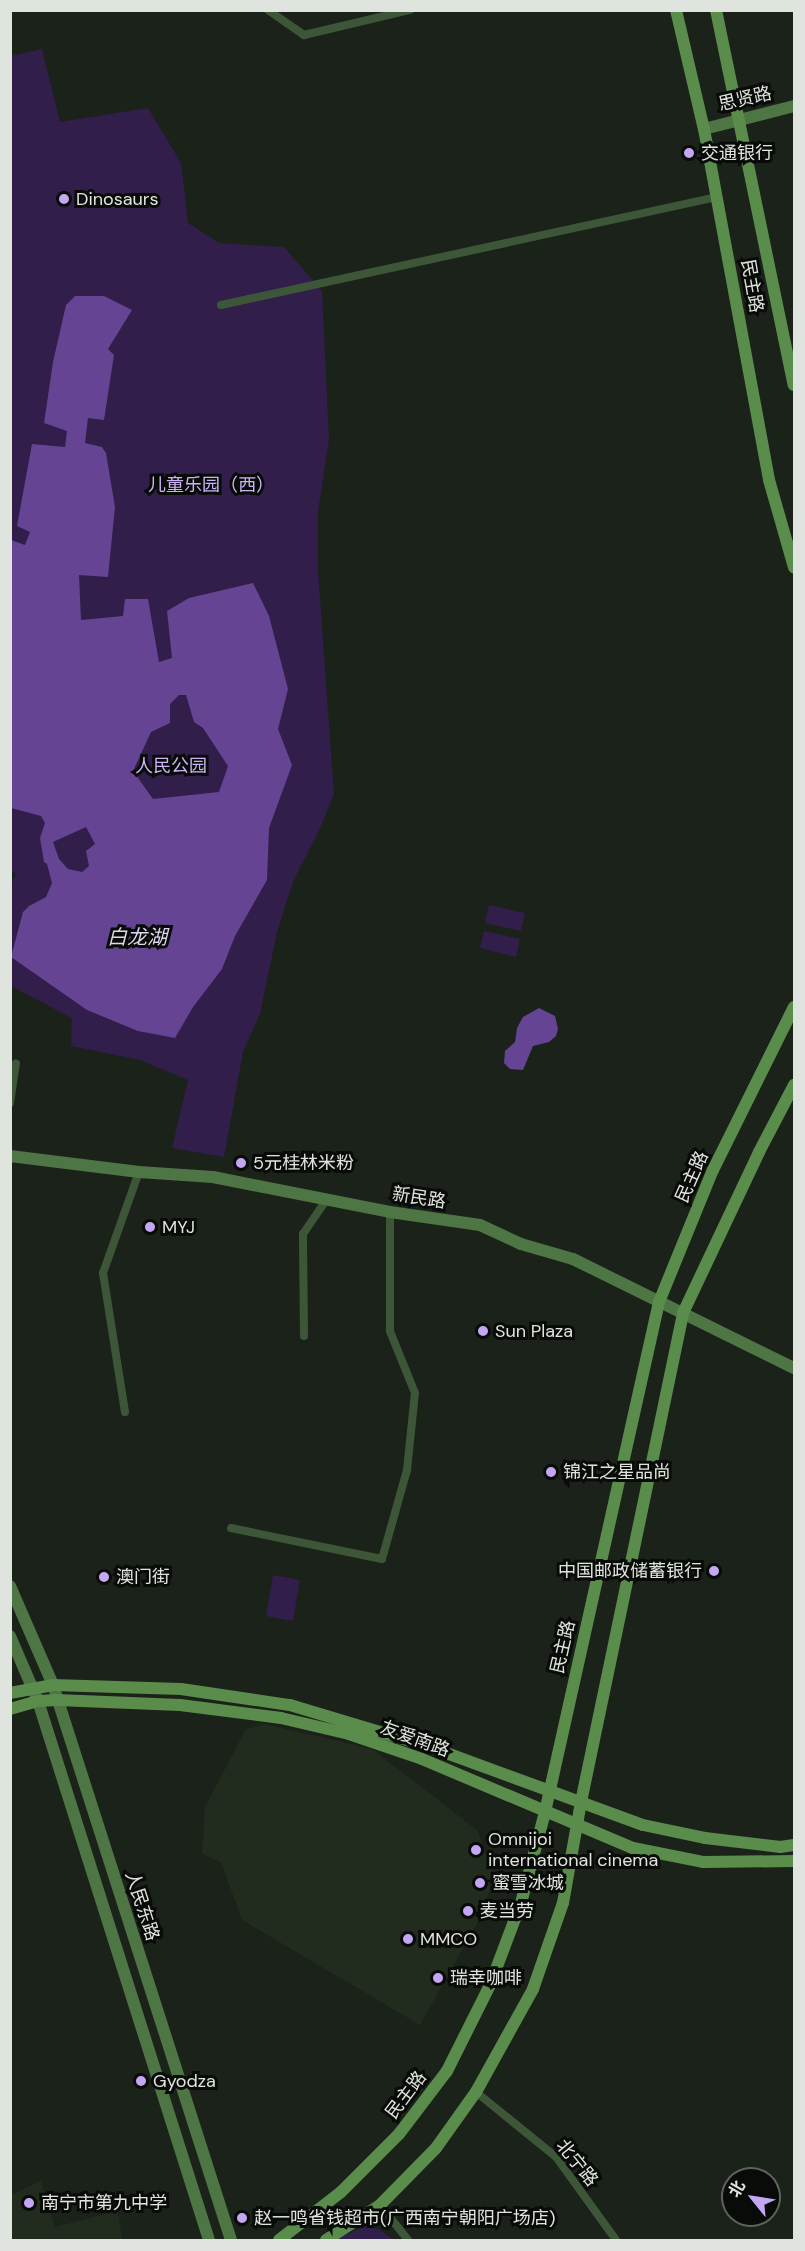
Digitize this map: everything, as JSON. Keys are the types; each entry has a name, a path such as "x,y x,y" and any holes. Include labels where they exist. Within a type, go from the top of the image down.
{"main road":[{"name":"民主路","path":"676,10 704,129 769,480 795,567"},
{"name":"民主路","path":"716,10 795,385"},
{"name":"思贤路","path":"704,129 795,106"},
{"name":"民主路","path":"279,2241 342,2192 399,2134 447,2071 490,1985 521,1903 545,1812 659,1302 713,1170 795,1007"},
{"path":"327,2241 380,2205 436,2148 476,2092 533,1989 550,1946 563,1903 581,1802 683,1313 759,1152 795,1086"},
{"name":"新民路","path":"10,1156 139,1172 213,1177 390,1212 480,1226 521,1244 573,1259 795,1368"},
{"name":"人民东路","path":"10,1586 53,1685 231,2241"},
{"name":"人民东路","path":"10,1636 38,1701 209,2241"},
{"name":"友爱南路","path":"10,1693 32,1687 53,1685 181,1689 290,1705 354,1722 550,1789 643,1825 705,1838 780,1846 795,1845"},
{"name":"友爱南路","path":"10,1709 38,1701 57,1700 180,1706 281,1718 349,1734 422,1759 577,1827 633,1848 703,1862 795,1861"}],"street":[{"path":"268,10 304,35 410,10"},
{"path":"221,305 717,198"},
{"path":"10,1103 16,1063"},
{"path":"125,1412 103,1273 139,1172"},
{"path":"304,1336 303,1234 327,1199"},
{"path":"231,1528 382,1558 407,1470 416,1393 390,1331 390,1212"},
{"name":"北宁路","path":"476,2092 556,2157 616,2241"},
{"path":"380,2205 408,2241"}],"shaded area":[{"path":"265,1724 372,1749 477,1830 493,1875 485,1909 420,2025 242,1920 221,1862 202,1854 205,1807 246,1729"},
{"name":"南宁市第九中学","path":"41,2181 55,2227 118,2211 122,2240 11,2240 11,2195"}],"green space":[{"name":"人民公园","path":"42,49 60,122 148,108 181,163 188,223 219,243 284,247 322,291 329,439 318,512 318,570 334,794 318,833 294,879 277,932 260,1014 243,1052 224,1157 172,1148 188,1080 140,1060 71,1046 72,1018 11,986 10,887 16,874 11,870 10,56"},
{"path":"489,905 525,913 521,931 485,923"},
{"path":"484,931 520,939 516,957 480,948"},
{"path":"273,1575 300,1580 293,1621 266,1616"},
{"path":"366,2226 380,2230 394,2240 333,2240"}],"water":[{"name":"白龙湖","path":"75,296 104,296 132,310 108,349 114,355 104,420 88,418 85,443 102,447 106,453 115,507 108,577 79,575 81,620 123,616 125,599 148,599 159,662 172,658 167,611 189,598 253,583 269,616 288,689 278,729 292,765 269,828 267,880 235,936 222,969 193,1007 175,1038 138,1031 87,1010 11,957 23,912 46,897 52,883 47,864 44,862 40,838 45,823 41,816 11,808 11,540 25,545 30,532 17,526 32,444 65,447 67,431 44,423 53,362 66,305","holes":["179,695 186,695 194,722 203,728 228,766 219,792 153,799 133,771 151,732 170,723 170,704","86,827 95,844 86,851 89,866 82,872 68,869 59,859 53,842"]},
{"path":"539,1008 555,1016 558,1029 556,1036 549,1042 533,1046 523,1070 510,1069 504,1063 505,1051 515,1042 517,1028 523,1017"}],"place":[{"name":"交通银行","path":"689,153"},
{"name":"Dinosaurs","path":"64,199"},
{"name":"5元桂林米粉","path":"241,1163"},
{"name":"MYJ","path":"150,1227"},
{"name":"Sun Plaza","path":"483,1331"},
{"name":"锦江之星品尚","path":"551,1472"},
{"name":"中国邮政储蓄银行","path":"714,1571"},
{"name":"澳门街","path":"104,1577"},
{"name":"Omnijoi international cinema","path":"476,1850"},
{"name":"蜜雪冰城","path":"480,1883"},
{"name":"麦当劳","path":"468,1911"},
{"name":"MMCO","path":"408,1939"},
{"name":"瑞幸咖啡","path":"438,1978"},
{"name":"Gyodza","path":"141,2081"},
{"name":"南宁市第九中学","path":"29,2203"},
{"name":"赵一鸣省钱超市(广西南宁朝阳广场店)","path":"242,2218"}],"park label":[{"name":"儿童乐园（西）","path":"211,485"}]}
